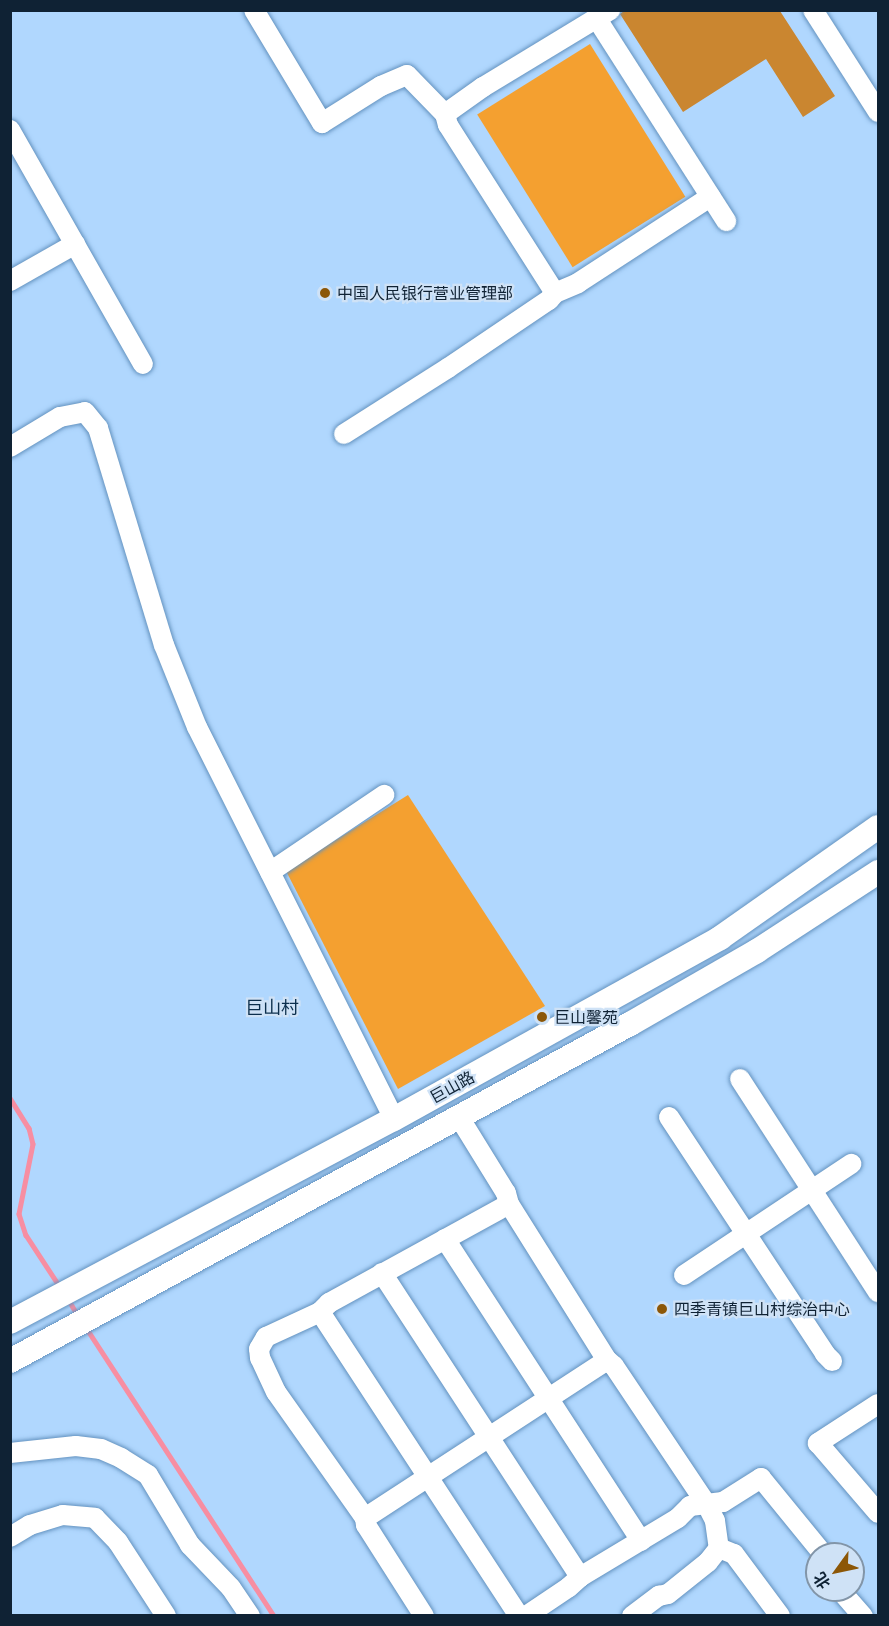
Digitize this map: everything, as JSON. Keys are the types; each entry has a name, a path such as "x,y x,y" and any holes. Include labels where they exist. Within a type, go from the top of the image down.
{"main road":[{"name":"巨山路","path":"13,1321 394,1119 720,938 879,827"},
{"name":"巨山路","path":"10,1361 630,1024 757,951 879,872"}],"street":[{"path":"254,10 322,123 381,86 407,75 445,114 448,126 555,293"},
{"path":"813,10 879,112"},
{"path":"445,114 483,87 603,15 726,221"},
{"path":"10,129 143,364"},
{"path":"344,434 448,368 549,300 555,293 578,284 710,197"},
{"path":"10,281 75,244"},
{"path":"10,447 60,417 85,412 98,428 164,645 197,727 394,1119"},
{"path":"270,872 384,795"},
{"path":"740,1079 879,1292"},
{"path":"459,1117 506,1193 509,1204 607,1360 614,1366 707,1505 715,1521 719,1548 708,1562 668,1594 659,1596 632,1616"},
{"path":"669,1117 825,1354 832,1361"},
{"path":"684,1275 851,1164"},
{"path":"424,1616 366,1525 365,1518 276,1392 260,1358 259,1349 266,1338 320,1312 329,1303 509,1204"},
{"path":"445,1239 641,1541"},
{"path":"382,1273 579,1577"},
{"path":"320,1312 519,1616"},
{"path":"365,1518 607,1360"},
{"path":"877,1407 818,1443 879,1513"},
{"path":"10,1453 76,1446 101,1449 148,1474 190,1545 231,1588 250,1616"},
{"path":"526,1616 569,1587 579,1577 678,1518 690,1506 723,1502 761,1478 812,1542"},
{"path":"10,1537 30,1525 63,1515 94,1518 118,1542 166,1616"},
{"path":"719,1548 734,1554 780,1616"},
{"path":"851,1602 863,1616"}],"shaded area":[{"path":"625,10 780,11 835,96 803,117 766,59 683,112 620,14"},
{"path":"590,44 685,197 573,267 477,114"},
{"path":"408,795 545,1006 398,1089 286,871"}],"waterway":[{"path":"10,1098 29,1128 33,1144 19,1214 26,1235 60,1287"},
{"path":"68,1299 79,1317"},
{"path":"87,1329 274,1616"}],"place":[{"name":"中国人民银行营业管理部","path":"325,293"},
{"name":"巨山馨苑","path":"542,1017"},
{"name":"四季青镇巨山村综治中心","path":"662,1309"}],"district":[{"name":"巨山村","path":"272,1008"}]}
